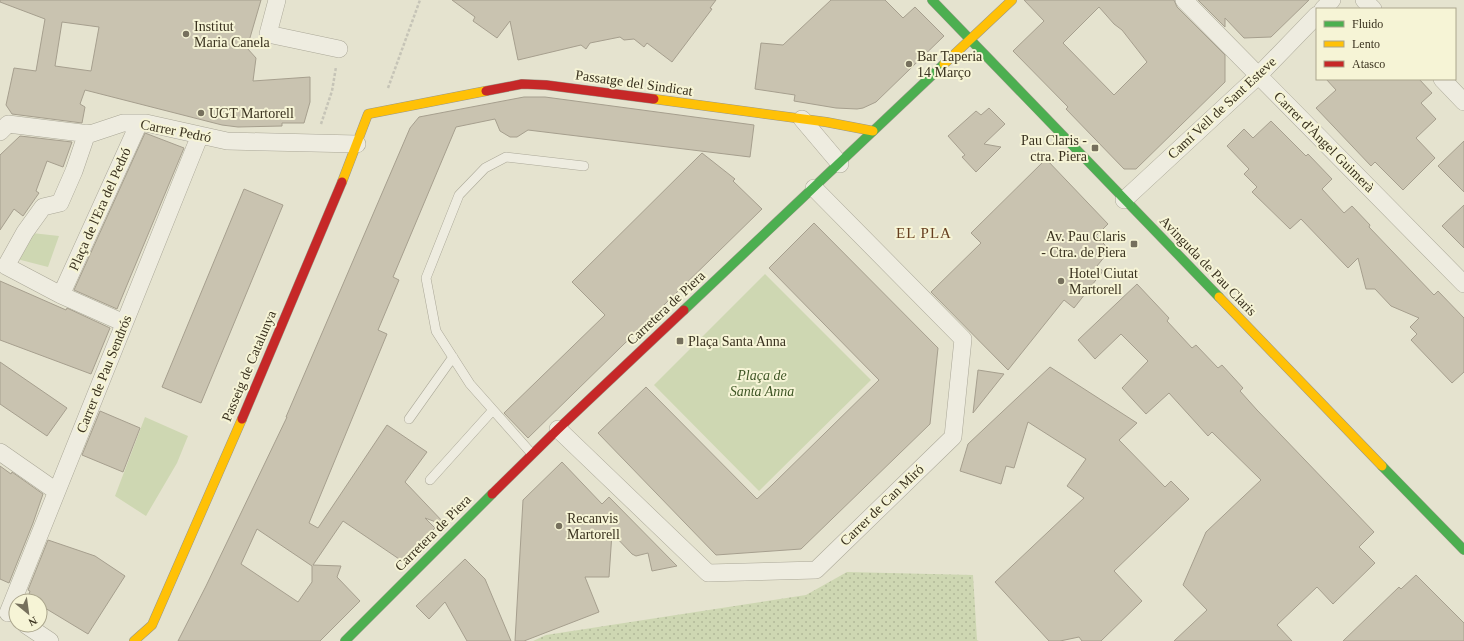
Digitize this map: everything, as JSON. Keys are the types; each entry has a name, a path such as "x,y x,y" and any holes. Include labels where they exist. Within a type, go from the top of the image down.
{"street":[{"path":"277,0 268,34 339,49"},
{"name":"Avinguda de Pau Claris","path":"932,0 1464,550"},
{"name":"Carretera de Piera","path":"345,641 558,429 1012,0"},
{"name":"Carrer d'Àngel Guimerà","path":"1184,0 1464,284"},
{"path":"1324,8 1332,0"},
{"path":"1364,0 1372,8"},
{"name":"Camí Vell de Sant Esteve","path":"1124,200 1259,75 1316,16"},
{"path":"1443,80 1464,102"},
{"name":"Passatge del Sindicat","path":"368,114 522,84 546,85 802,119 873,131"},
{"name":"Passeig de Catalunya","path":"134,641 152,625 262,373 368,114"},
{"path":"802,119 840,164"},
{"name":"Carrer Pedró","path":"0,132 8,124 90,134 123,123 146,123 227,141 357,144"},
{"name":"Plaça de l'Era del Pedró","path":"61,295 139,123"},
{"path":"87,133 74,171 60,203 43,207 25,232 6,266 61,295 124,323"},
{"name":"Carrer de Pau Sendrós","path":"16,593 200,135"},
{"name":"Carrer de Can Miró","path":"558,429 708,572 816,570 953,437 963,339 814,188"},
{"path":"0,452 56,491"},
{"path":"38,633 50,641"}],"lane":[{"path":"532,454 470,384 436,330 426,278 459,195 485,168 506,158 584,166"},
{"path":"409,419 453,357"},
{"path":"430,480 493,410"}],"path":[{"path":"368,114 389,86 420,0"},
{"path":"315,143 332,91"}],"green space":[{"path":"32,233 59,236 48,267 17,259"},
{"name":"Plaça de Santa Anna","path":"765,274 871,380 759,491 654,385"},
{"path":"145,417 188,436 177,463 146,516 115,496"},
{"path":"847,572 973,575 977,640 979,641 533,641 546,635 806,595"}],"building":[{"path":"0,0 261,0 247,48 256,58 253,81 310,77 310,102 304,123 282,123 282,126 238,127 222,125 85,90 80,104 85,107 82,123 12,114 6,105 14,68 36,71 45,19 0,2","holes":["62,22 99,27 91,71 55,66"]},
{"path":"452,0 716,0 710,8 712,9 672,62 647,43 644,47 634,39 624,40 620,37 590,43 586,49 581,45 518,60 510,21 497,38 473,21 475,17"},
{"path":"831,0 885,0 903,18 915,7 944,36 876,102 863,108 836,108 794,101 795,95 755,89 761,43 783,45"},
{"path":"1024,0 1174,0 1177,7 1225,55 1225,82 1136,169 1124,169 1066,109 1068,107 1013,51 1044,21","holes":["1099,7 1114,24 1122,30 1147,62 1114,95 1063,43"]},
{"path":"1198,0 1309,0 1271,37 1244,38 1225,18 1225,27"},
{"path":"1327,80 1420,80 1432,93 1421,103 1436,119 1416,138 1435,158 1403,190 1375,162 1371,166 1316,108 1336,90"},
{"path":"524,97 545,97 754,125 750,157 528,130 517,137 510,137 500,131 495,119 456,127 393,277 399,280 378,330 387,334 309,523 318,528 387,425 427,452 405,482 445,524 444,525 425,518 435,528 402,561 343,521 313,565 341,566 337,577 360,601 320,641 178,641 287,417 410,128 419,117","holes":["257,529 312,566 312,582 298,602 241,564"]},
{"path":"989,108 1005,124 984,144 1001,147 976,172 962,157 965,155 948,136 976,111 981,115"},
{"path":"1271,121 1306,156 1308,154 1332,179 1322,189 1344,213 1352,206 1370,225 1369,227 1434,295 1438,291 1464,318 1464,372 1452,383 1411,340 1417,334 1410,327 1419,318 1391,306 1375,289 1366,289 1358,258 1348,268 1301,219 1290,229 1252,192 1257,187 1244,174 1249,169 1227,146 1244,129 1253,138"},
{"path":"145,133 184,148 117,309 74,290"},
{"path":"20,136 72,142 63,167 47,161 36,191 39,193 23,216 14,209 0,230 0,155"},
{"path":"1464,141 1464,192 1438,166"},
{"path":"702,153 735,179 733,181 762,209 528,438 504,413 605,315 572,282"},
{"name":"Hotel Ciutat Martorell","path":"1046,159 1108,224 1096,236 1110,250 1097,266 1103,271 1074,308 1064,300 1008,370 931,292 981,243 971,233"},
{"path":"244,189 283,205 201,403 162,387"},
{"path":"1464,205 1464,248 1442,226"},
{"path":"814,223 938,348 930,424 801,549 716,555 598,433 646,387 757,499 772,485 879,380 769,268"},
{"path":"0,281 66,310 67,308 110,328 91,374 0,340"},
{"path":"1137,284 1169,318 1167,321 1192,348 1196,345 1218,368 1222,365 1243,388 1240,391 1257,410 1374,532 1359,547 1375,563 1333,604 1317,587 1277,625 1292,641 1174,641 1207,610 1183,585 1206,532 1261,480 1212,432 1208,436 1169,393 1146,414 1122,388 1148,361 1121,334 1095,359 1078,340"},
{"path":"0,362 67,408 47,436 0,404"},
{"path":"1050,367 1137,423 1119,440 1165,487 1171,481 1189,499 1114,571 1142,601 1101,641 1082,641 1079,637 1060,641 1049,641 995,582 1084,498 1067,486 1086,459 1028,422 1014,468 1006,466 1001,484 960,471 968,444"},
{"path":"978,370 1004,374 973,413"},
{"path":"100,411 140,428 123,472 82,455"},
{"name":"Recanvis Martorell","path":"562,462 602,504 609,497 677,566 652,571 648,553 636,556 632,554 612,533 609,577 585,577 599,612 524,641 515,641 523,500"},
{"path":"0,466 11,474 12,472 43,494 9,583 0,579"},
{"path":"48,540 95,556 125,576 88,634 48,610 48,593 29,593 30,591 28,590"},
{"path":"465,559 485,579 511,641 467,641 445,602 429,619 416,606"},
{"path":"1416,575 1464,623 1464,641 1343,641 1399,587 1401,589"}],"traffic: fast":[{"path":"932,0 1219,297"},
{"path":"684,310 944,64"},
{"path":"1382,466 1464,550"},
{"path":"345,641 492,494"}],"traffic: slow":[{"path":"944,64 1012,0"},
{"path":"342,182 368,114 486,91"},
{"path":"654,99 826,122 873,131"},
{"path":"1219,297 1382,466"},
{"path":"134,641 152,625 242,419"}],"traffic: jam":[{"path":"486,91 522,84 546,85 654,99"},
{"path":"242,419 342,182"},
{"path":"492,494 558,429 684,310"}],"place":[{"name":"Institut Maria Canela","path":"186,34"},
{"name":"Bar Taperia 14 Março","path":"909,64"},
{"name":"UGT Martorell","path":"201,113"},
{"name":"Pau Claris - ctra. Piera","path":"1095,148"},
{"name":"Av. Pau Claris - Ctra. de Piera","path":"1134,244"},
{"name":"Hotel Ciutat Martorell","path":"1061,281"},
{"name":"Plaça Santa Anna","path":"680,341"},
{"name":"Recanvis Martorell","path":"559,526"}],"district":[{"name":"EL PLA","path":"924,233"}]}
